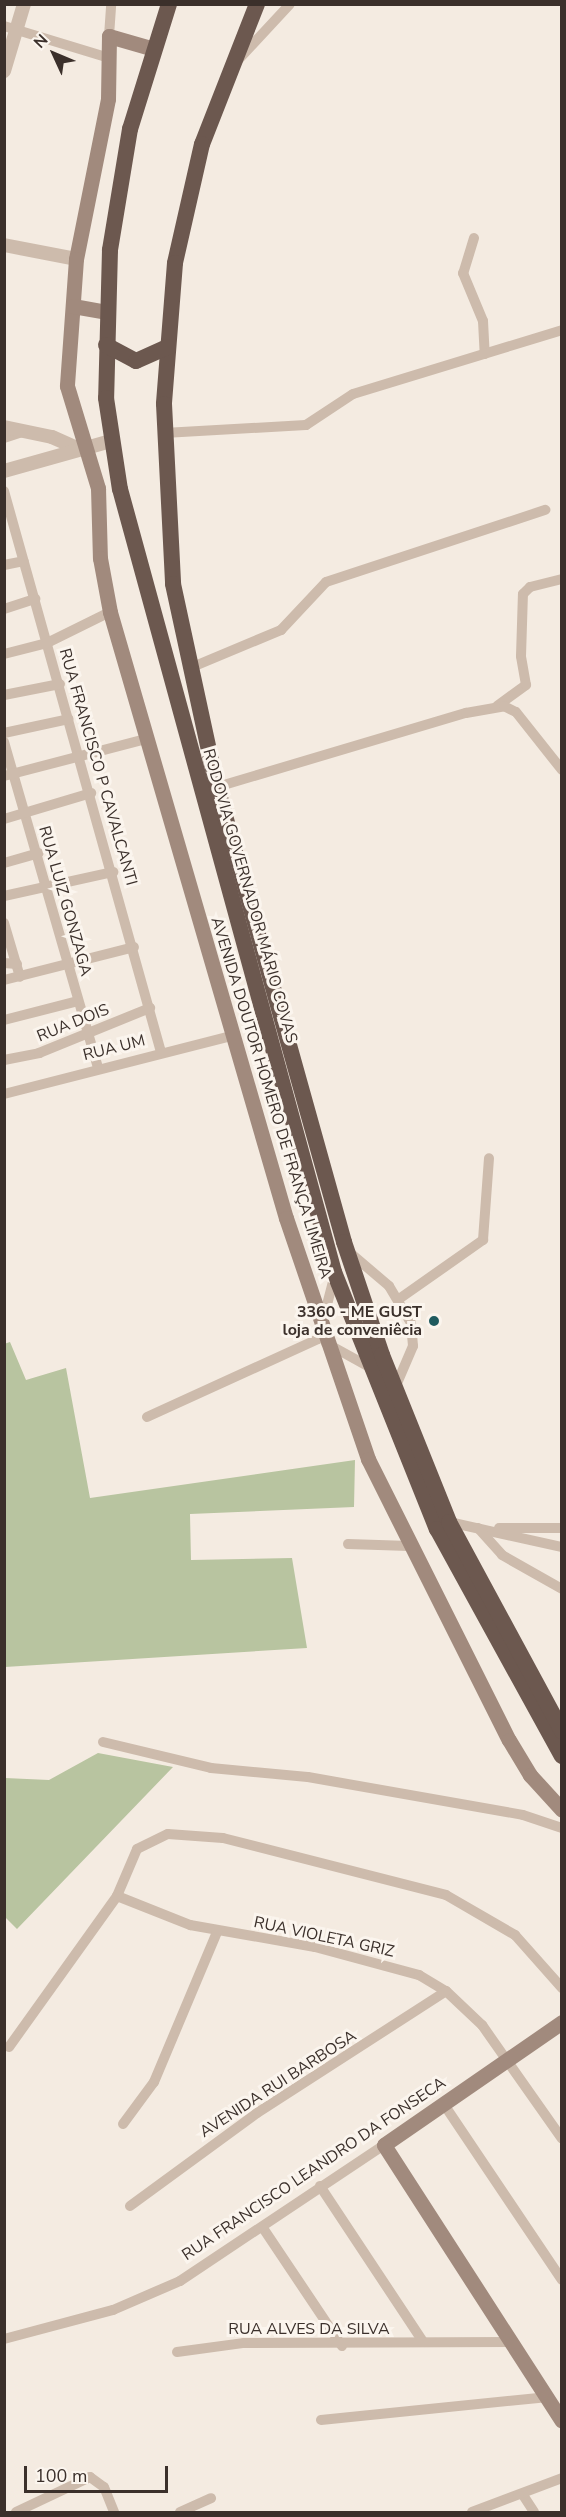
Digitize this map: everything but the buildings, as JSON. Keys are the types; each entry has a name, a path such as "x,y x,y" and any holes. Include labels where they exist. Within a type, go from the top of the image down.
{"highway":[{"name":"RODOVIA GOVERNADOR MÁRIO COVAS","path":"169,4 153,49 125,153 106,312 111,441 142,576 334,1272 437,1529 561,1756"},
{"name":"RODOVIA GOVERNADOR MÁRIO COVAS","path":"257,4 230,69 187,201 167,347 164,433 173,584 217,787 347,1251 394,1389 449,1522 561,1731"},
{"path":"106,345 136,361 167,347"}],"main road":[{"path":"109,36 153,49"},
{"name":"AVENIDA DOUTOR HOMERO DE FRANÇA LIMEIRA","path":"109,36 108,99 76,259 67,386 83,448 98,488 100,558 110,612 232,1036 324,1337 368,1459 409,1546 514,1748 561,1810"},
{"path":"73,306 106,312"},
{"name":"RUA FRANCISCO LEANDRO DA FONSECA","path":"384,2145 561,2022"},
{"path":"384,2145 513,2342 561,2421"}],"street":[{"path":"4,71 10,27 24,4"},
{"path":"109,36 111,4"},
{"path":"230,69 290,4"},
{"path":"10,27 109,58"},
{"path":"474,238 463,273 483,321 485,354"},
{"path":"4,245 76,259"},
{"path":"164,433 306,425 353,394 561,330"},
{"path":"4,427 83,448"},
{"path":"4,438 23,432"},
{"path":"4,471 111,441"},
{"name":"RUA FRANCISCO P CAVALCANTI","path":"4,491 91,793 161,1052"},
{"path":"190,668 281,630 326,582 545,510"},
{"path":"4,566 24,561"},
{"path":"217,787 497,706 526,685 521,656 524,594 531,587 561,579"},
{"path":"4,609 35,599"},
{"path":"4,654 47,643 110,612"},
{"path":"4,695 60,684"},
{"path":"497,706 516,712 561,770"},
{"path":"4,733 69,719"},
{"path":"9,774 146,739"},
{"name":"RUA LUIZ GONZAGA","path":"4,742 9,774 39,853 87,1034 98,1067"},
{"path":"4,819 91,793"},
{"path":"4,863 39,853"},
{"path":"7,896 49,890 113,872"},
{"path":"4,923 20,977"},
{"path":"4,980 134,947"},
{"path":"4,963 17,964"},
{"path":"4,1020 78,1001"},
{"name":"RUA DOIS","path":"4,1060 39,1053 150,1008"},
{"name":"RUA UM","path":"4,1094 98,1067 232,1036"},
{"path":"399,1299 483,1240 489,1158"},
{"path":"347,1251 374,1270 399,1299 411,1323 413,1346 394,1389"},
{"path":"324,1337 334,1272"},
{"path":"324,1337 373,1369"},
{"path":"147,1417 324,1337"},
{"path":"449,1522 561,1547"},
{"path":"478,1528 561,1528"},
{"path":"478,1528 502,1555 561,1589"},
{"path":"348,1544 409,1546"},
{"path":"103,1742 211,1768 308,1777 523,1815 561,1828"},
{"path":"9,2047 117,1896 130,1858 147,1841 168,1834 223,1838 446,1895 515,1935 561,1988"},
{"name":"RUA VIOLETA GRIZ","path":"117,1896 217,1932 386,1964 419,1975 446,1991 472,2014 508,2060 561,2139"},
{"path":"123,2124 154,2082 217,1932"},
{"name":"AVENIDA RUI BARBOSA","path":"130,2206 256,2113 446,1991"},
{"path":"443,2103 561,2280"},
{"name":"RUA FRANCISCO LEANDRO DA FONSECA","path":"4,2339 75,2323 137,2301 180,2281 263,2228 320,2186 384,2145"},
{"path":"320,2186 422,2340"},
{"path":"263,2228 342,2346"},
{"name":"RUA ALVES DA SILVA","path":"177,2352 244,2343 342,2346 422,2340 513,2342"},
{"path":"321,2420 546,2397"},
{"path":"16,2512 83,2478 96,2478 114,2512"},
{"path":"472,2512 523,2495 561,2478"},
{"path":"523,2495 534,2512"},
{"path":"180,2512 210,2498"}],"green space":[{"path":"10,1342 26,1380 66,1368 90,1498 355,1460 354,1507 190,1514 191,1560 292,1558 307,1648 5,1667 4,1344"},
{"path":"98,1753 173,1767 17,1929 5,1917 5,1778 49,1780"}],"place":[{"name":"3360 - ME GUST loja de conveniêcia","path":"434,1321"}]}
